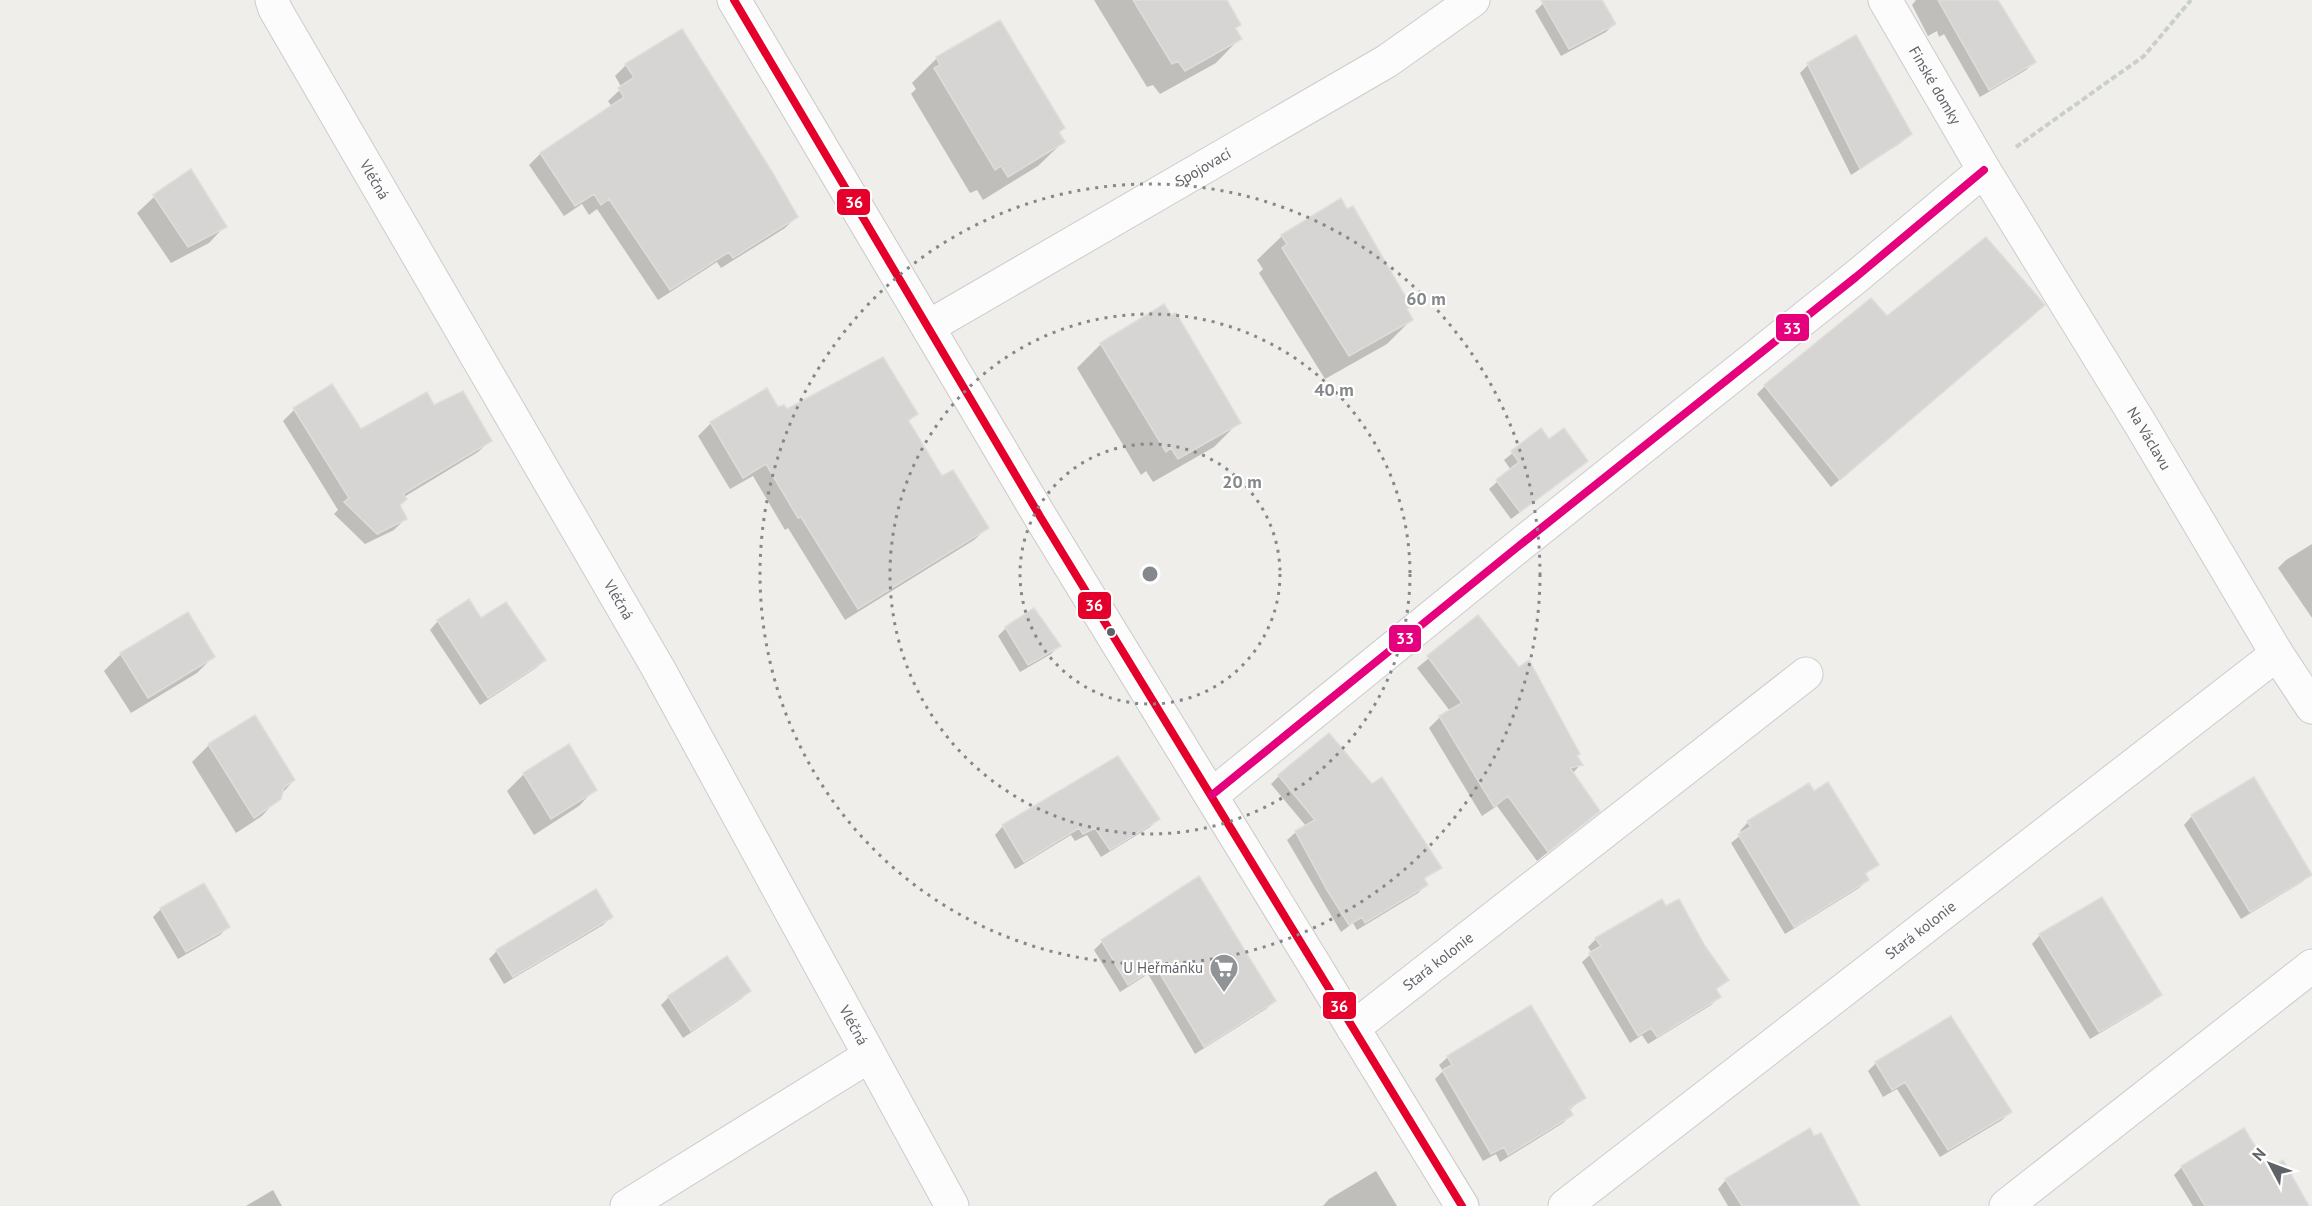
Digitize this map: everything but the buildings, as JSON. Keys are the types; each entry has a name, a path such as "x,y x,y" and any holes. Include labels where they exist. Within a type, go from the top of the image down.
{"street":[{"name":"Vléčná","path":"272,0 658,668 952,1206"},
{"path":"734,0 1041,518 1462,1206"},
{"name":"Spojovací","path":"928,327 1387,61 1473,0"},
{"name":"Finské domky","path":"1885,0 1984,170"},
{"path":"1212,795 1505,557 1856,277 1984,170"},
{"name":"Na Václavu","path":"1984,170 2135,415 2277,654 2312,706"},
{"name":"Stará kolonie","path":"1564,1206 2277,654"},
{"name":"Stará kolonie","path":"1353,1028 1806,674"},
{"path":"2006,1206 2312,966"},
{"path":"627,1206 868,1056"}],"path":[{"path":"1984,170 2144,56 2191,0"}],"transit line":[{"name":"36","path":"734,0 1041,518 1462,1206"},
{"name":"33","path":"1212,795 1856,277 1984,170"}],"place":[{"name":"U Heřmánku","path":"1224,994"}]}
